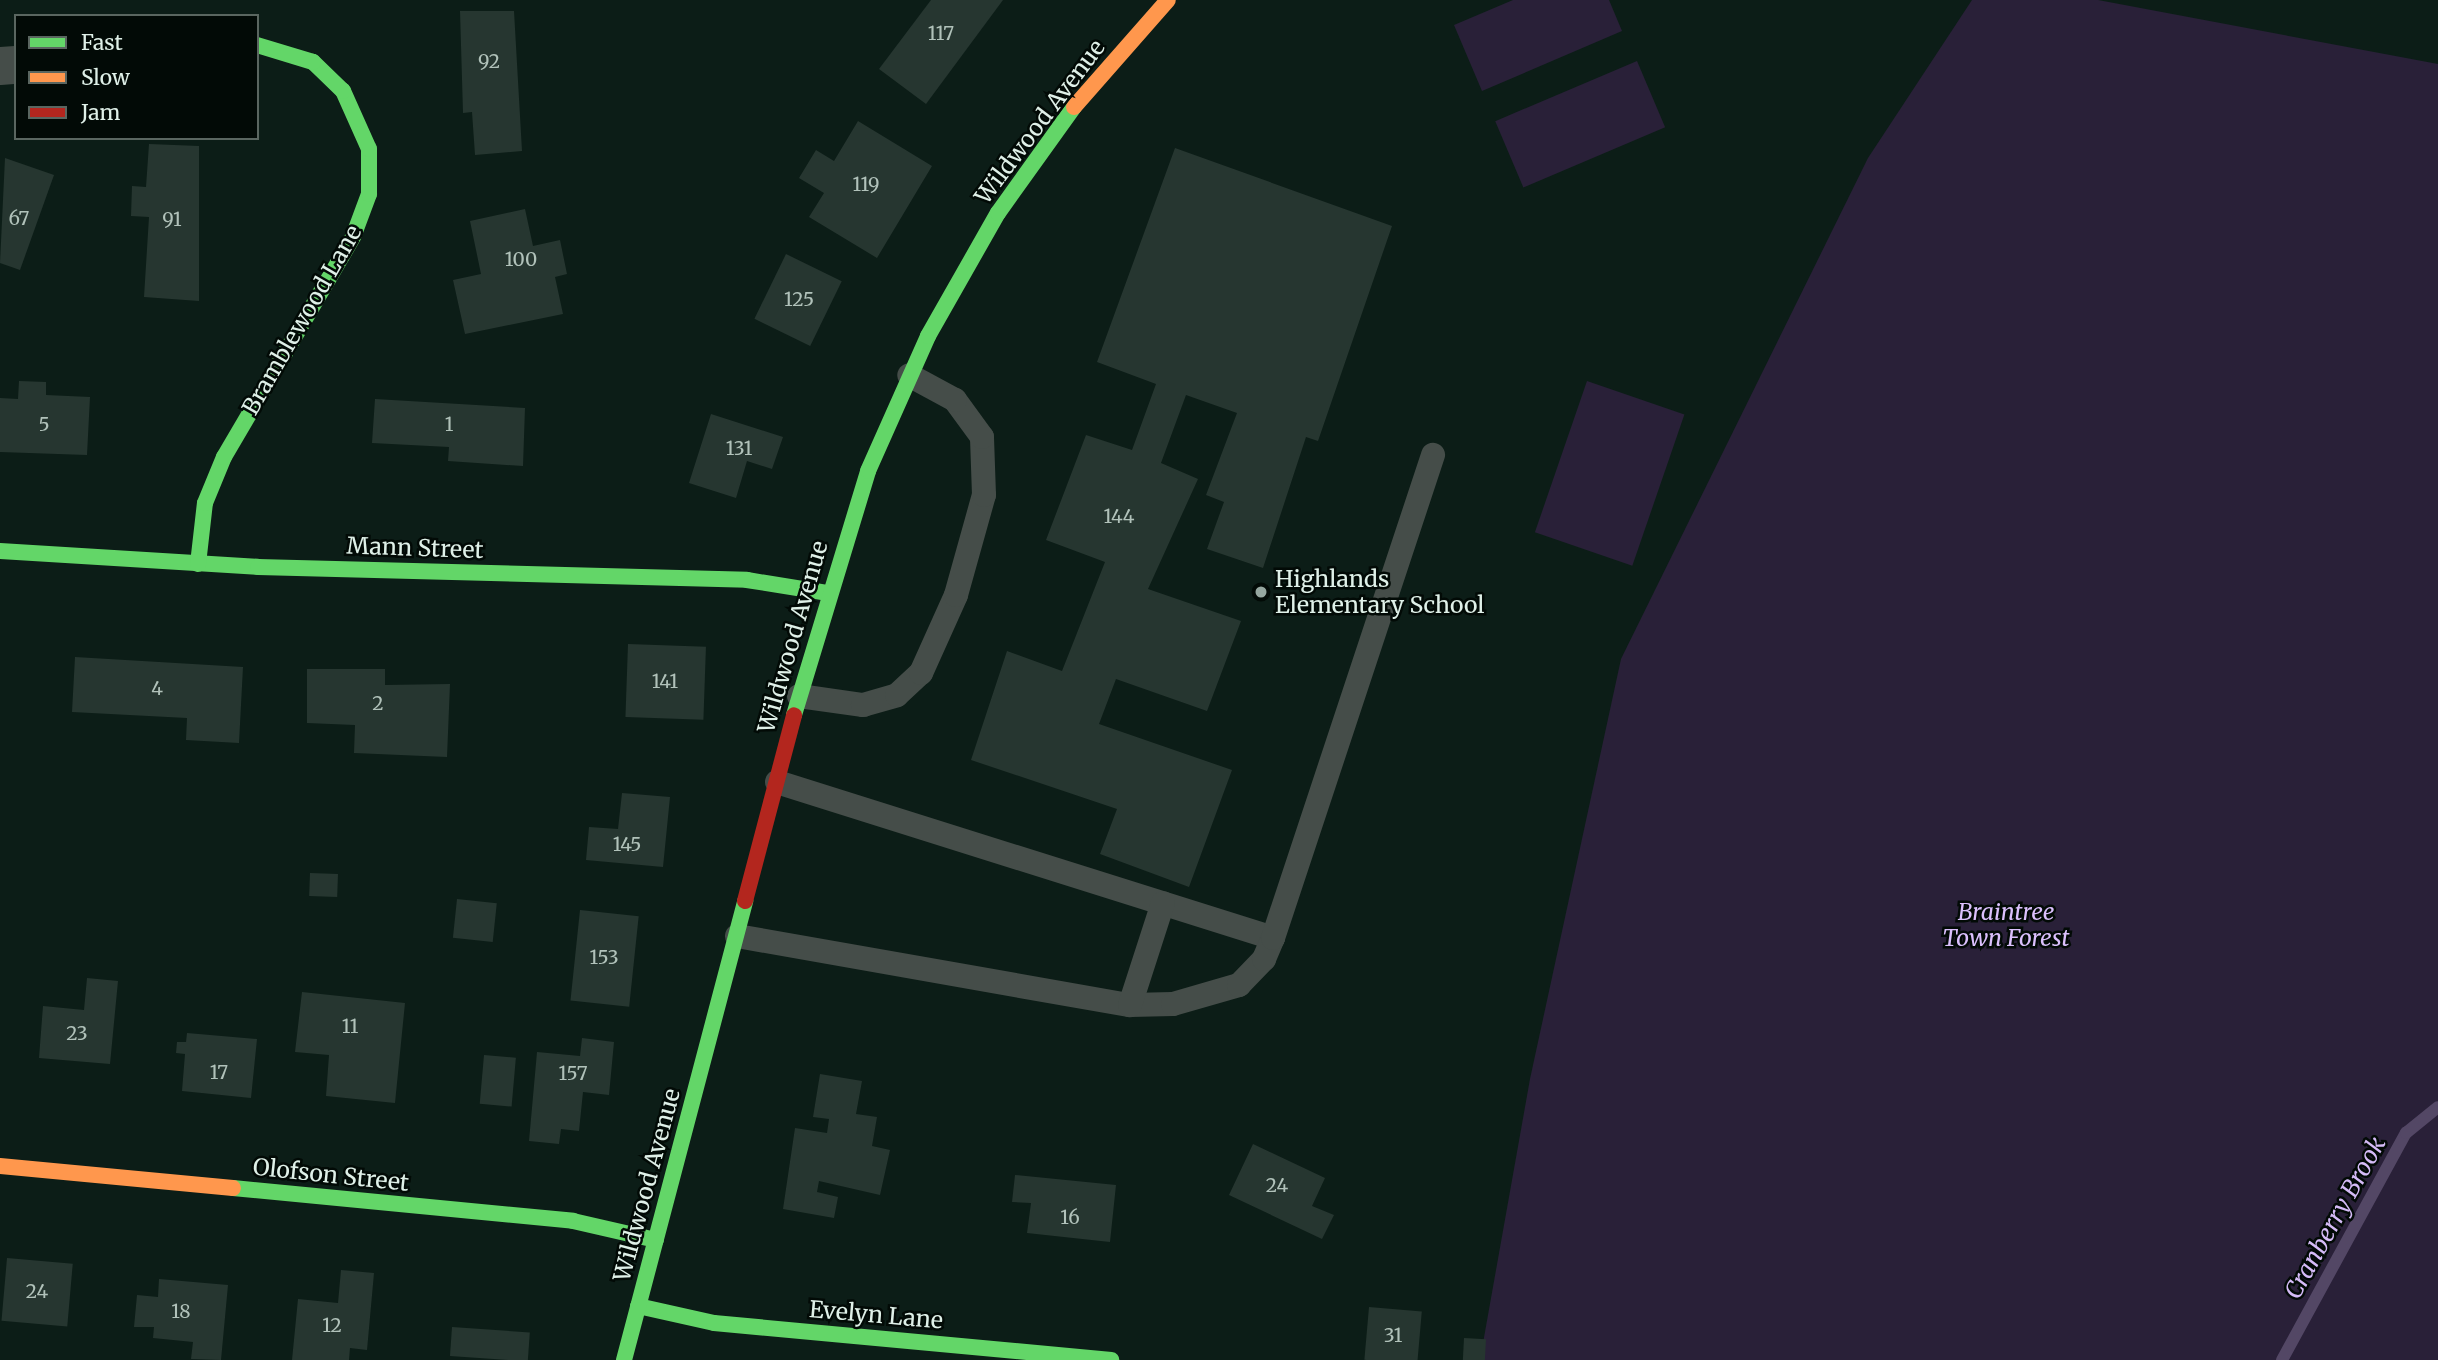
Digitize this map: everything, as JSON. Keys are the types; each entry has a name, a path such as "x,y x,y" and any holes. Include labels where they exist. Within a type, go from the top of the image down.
{"street":[{"name":"Wildwood Avenue","path":"624,1360 827,593 909,375 1024,175 1168,0"},
{"name":"Bramblewood Lane","path":"198,564 205,503 219,468 353,237 369,194 369,149 343,91 313,62 259,46"},
{"name":"Mann Street","path":"0,551 198,564 747,580 827,593"},
{"name":"Olofson Street","path":"0,1166 573,1222 656,1240"},
{"name":"Evelyn Lane","path":"638,1306 714,1323 1111,1360"}],"lane":[{"path":"799,696 863,705 897,695 921,673 956,595 984,495 982,437 961,405 909,375"},
{"path":"737,936 1130,1004 1173,1004 1230,989 1264,959 1273,939 1433,455"},
{"path":"777,782 1273,939"},
{"path":"1130,1004 1163,902"}],"green space":[{"path":"1513,0 1609,0 1622,31 1482,91 1454,25"},
{"name":"Braintree Town Forest","path":"1972,0 2098,0 2438,64 2438,1360 1480,1360 1530,1079 1621,659 1868,158"},
{"path":"1637,61 1665,127 1523,187 1495,121"},
{"path":"1587,381 1684,415 1632,566 1535,532"}],"building":[{"path":"931,0 1003,0 926,104 879,69"},
{"path":"460,11 514,11 522,151 475,155 472,112 463,113"},
{"path":"858,121 932,166 877,258 809,217 824,193 799,178 816,150 834,161"},
{"path":"149,144 199,146 199,301 144,297 149,217 131,216 132,186 146,187"},
{"path":"1175,148 1392,226 1318,441 1306,437 1263,568 1207,549 1224,502 1206,495 1237,413 1186,395 1161,463 1198,479 1148,589 1241,621 1207,711 1116,679 1099,724 1232,770 1189,887 1100,854 1117,809 971,760 1007,651 1062,671 1105,562 1046,540 1086,435 1132,450 1156,384 1097,362"},
{"path":"5,158 54,175 20,270 0,263"},
{"path":"525,209 533,246 560,240 567,274 555,277 563,314 465,334 453,280 481,274 470,221"},
{"path":"786,254 842,281 810,346 754,319"},
{"path":"19,381 46,382 46,395 90,397 87,455 0,452 0,398 18,399"},
{"path":"375,399 525,408 523,466 448,461 449,447 372,443"},
{"path":"711,414 783,437 772,469 747,461 736,498 689,483"},
{"path":"628,644 706,647 703,720 625,717"},
{"path":"75,657 243,667 239,743 186,740 187,718 72,712"},
{"path":"307,669 385,669 385,685 450,684 447,757 354,753 355,725 307,723"},
{"path":"622,793 670,797 663,867 586,860 589,827 618,829"},
{"path":"310,873 338,874 337,897 309,896"},
{"path":"457,899 497,903 493,942 453,938"},
{"path":"580,910 639,916 629,1007 570,1001"},
{"path":"87,978 118,981 110,1064 39,1058 43,1006 84,1010"},
{"path":"302,992 405,1003 395,1103 326,1096 329,1055 295,1052"},
{"path":"187,1033 257,1039 251,1098 182,1091 185,1054 176,1053 177,1042 186,1042"},
{"path":"582,1038 614,1042 609,1095 583,1092 579,1131 561,1129 559,1144 529,1141 537,1052 580,1056"},
{"path":"484,1055 516,1058 512,1107 480,1104"},
{"path":"820,1074 862,1081 856,1114 877,1117 872,1146 890,1150 880,1195 819,1181 817,1192 838,1197 834,1218 783,1209 795,1128 827,1133 829,1119 813,1117"},
{"path":"1253,1144 1325,1178 1312,1206 1334,1215 1322,1239 1229,1195"},
{"path":"1015,1175 1116,1185 1110,1242 1027,1233 1031,1203 1012,1202"},
{"path":"7,1258 73,1264 67,1327 2,1321"},
{"path":"341,1270 374,1273 367,1350 350,1348 349,1360 292,1360 298,1299 338,1303"},
{"path":"159,1279 228,1285 221,1360 191,1359 193,1342 153,1338 154,1327 134,1327 137,1295 158,1297"},
{"path":"1369,1307 1422,1312 1418,1360 1364,1360"},
{"path":"452,1327 530,1332 528,1360 450,1356"},
{"path":"1464,1338 1486,1339 1485,1360 1463,1360"}],"waterway":[{"name":"Cranberry Brook","path":"2282,1360 2406,1133 2438,1107"}],"traffic: fast":[{"path":"198,564 205,503 224,457 353,237 369,194 369,149 343,91 313,62 259,46"},
{"path":"794,715 868,471 928,336 998,213 1074,107"},
{"path":"0,551 258,567 747,580 827,593"},
{"path":"624,1360 745,901"},
{"path":"233,1188 573,1221 656,1240"},
{"path":"638,1306 714,1323 1111,1360"}],"traffic: slow":[{"path":"1074,107 1168,0"},
{"path":"0,1166 233,1188"}],"traffic: jam":[{"path":"745,901 794,715"}],"place":[{"name":"Highlands Elementary School","path":"1261,592"}]}
